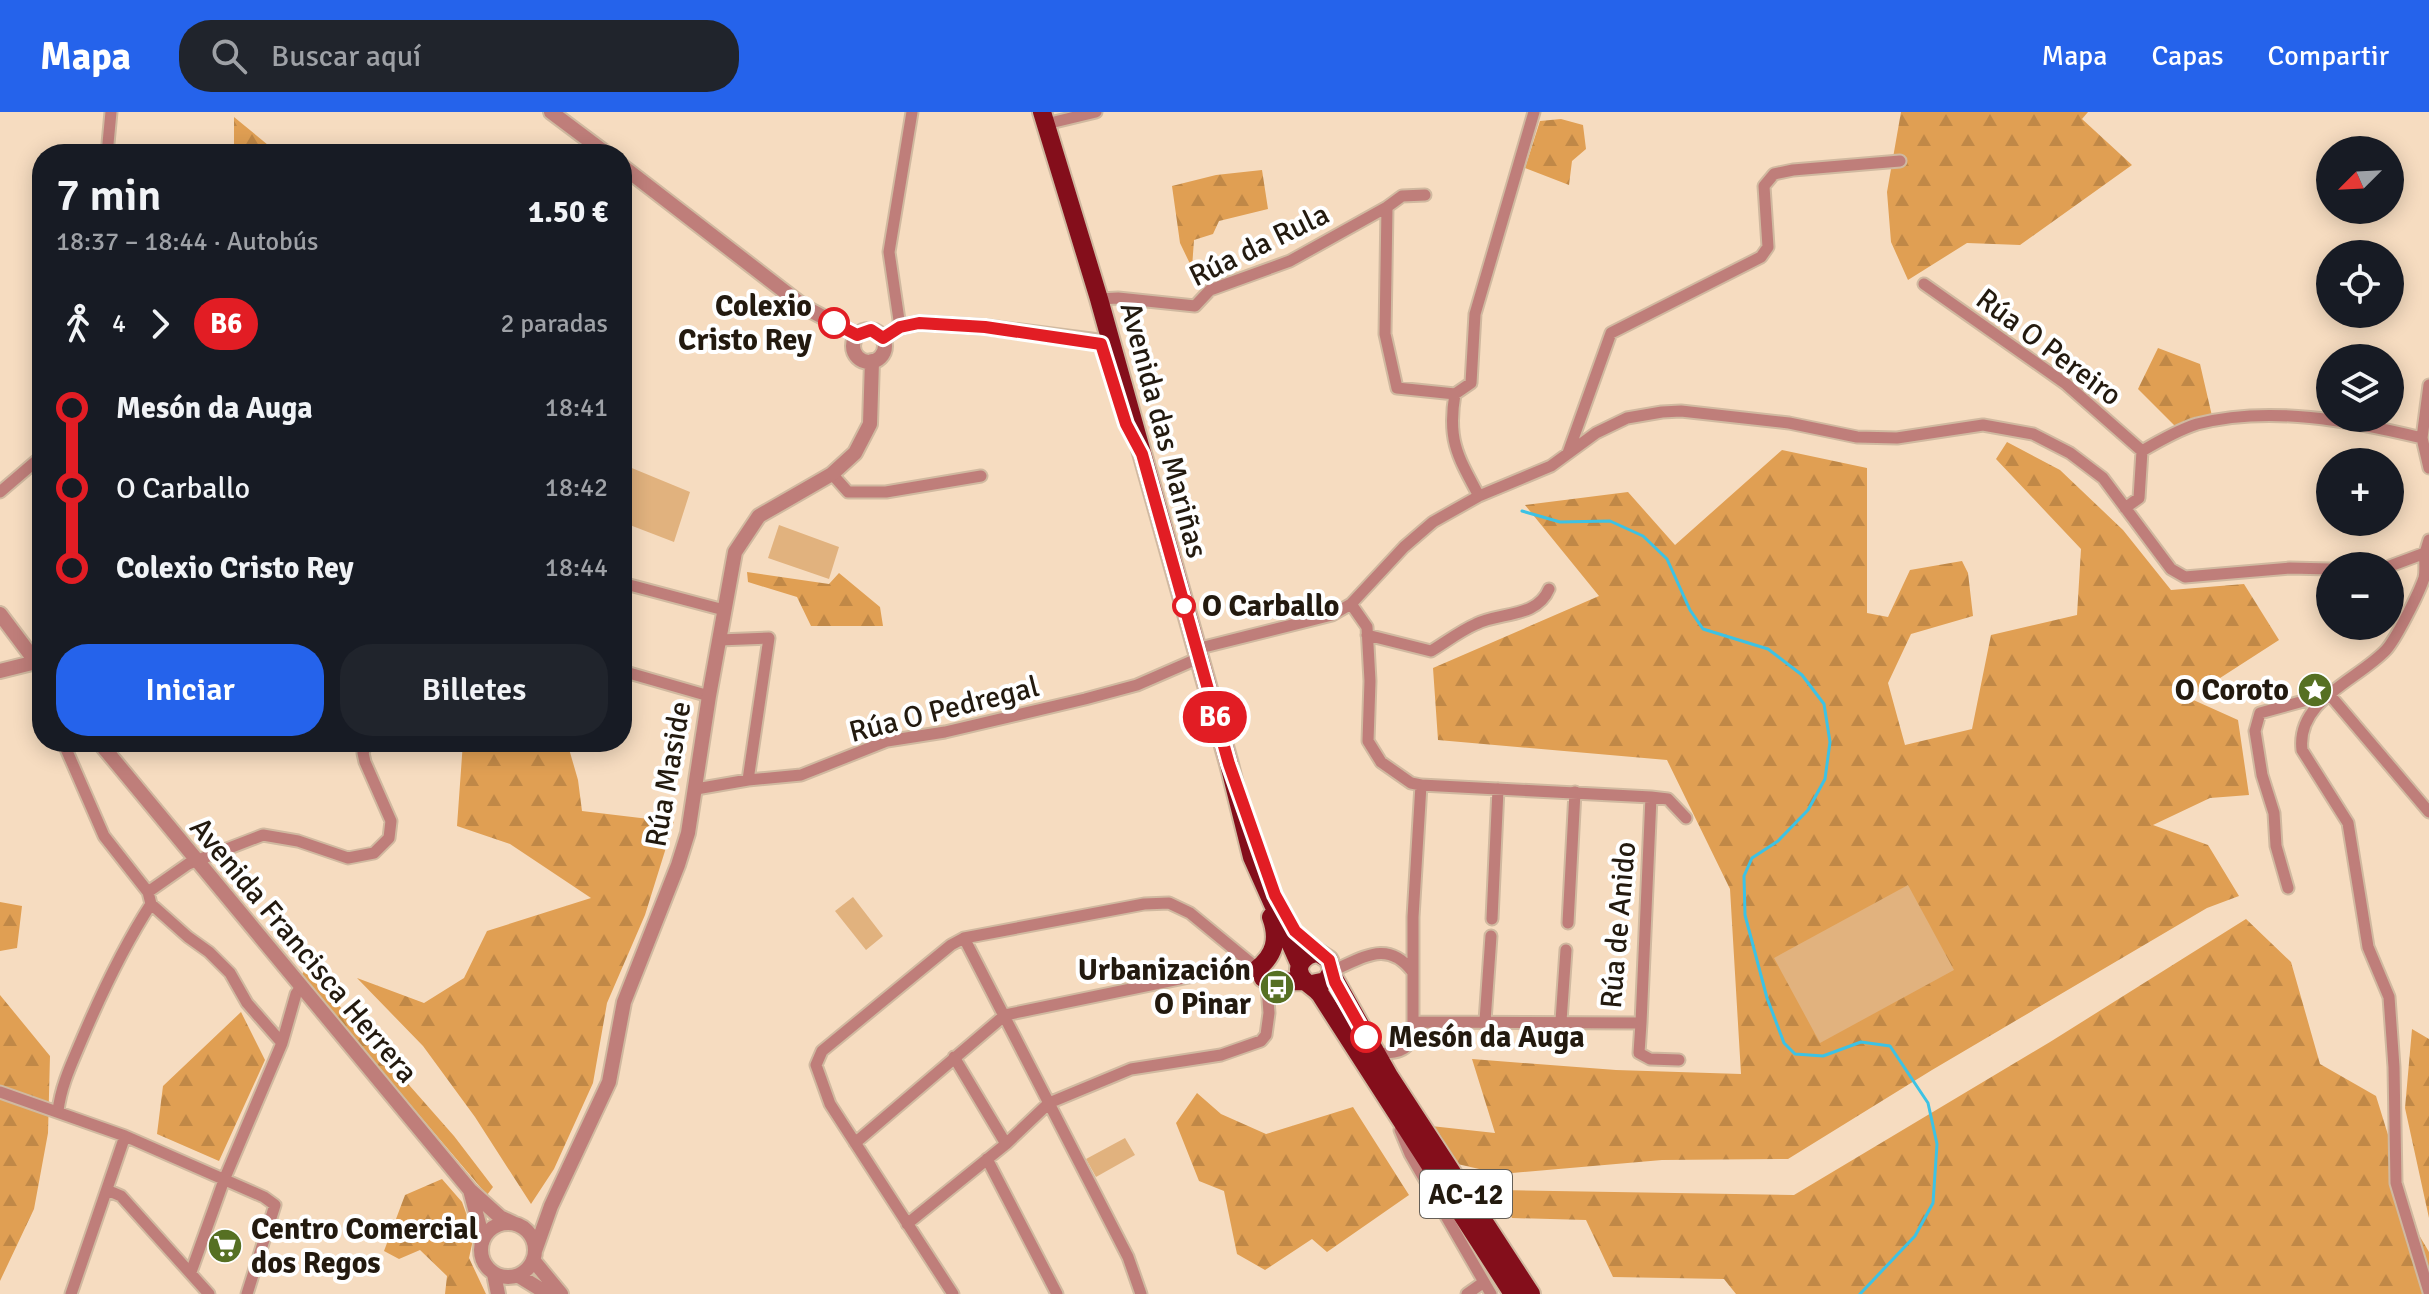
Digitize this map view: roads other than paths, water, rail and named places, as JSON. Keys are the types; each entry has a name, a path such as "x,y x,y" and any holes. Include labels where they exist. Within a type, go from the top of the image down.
{"highway":[{"name":"Avenida das Mariñas","path":"1044,118 1099,299 1261,881 1304,974 1513,1294"},
{"name":"Avenida das Mariñas","path":"1229,764 1279,905 1295,931 1318,953"},
{"path":"1261,881 1277,939 1260,969 1304,974 1326,981 1332,972"},
{"path":"1304,974 1305,957 1318,953"},
{"name":"AC-12","path":"1318,953 1329,960 1350,1010 1389,1076 1531,1294"}],"street":[{"path":"108,144 111,112"},
{"path":"551,112 594,144"},
{"path":"900,327 889,252 912,112"},
{"path":"1044,118 1096,112"},
{"path":"1387,207 1385,334 1397,388 1455,394 1471,383 1475,314 1534,112"},
{"path":"1567,455 1611,333 1761,257 1768,247 1764,186 1774,174 1900,161"},
{"path":"632,174 806,308 857,335"},
{"name":"Rúa da Rula","path":"1099,299 1195,306 1210,290 1290,261 1402,196 1425,195"},
{"path":"1074,215 1073,231 1098,325 1089,336 1079,339"},
{"name":"Rúa O Pereiro","path":"1924,284 2066,384 2142,451"},
{"path":"883,338 900,327 919,323 985,327 1095,341 1104,348 1126,424 1142,454"},
{"path":"871,330 883,338 883,353 872,361 856,355 853,344 857,335 871,330"},
{"name":"Rúa Maside","path":"534,1256 551,1206 609,1082 624,1002 688,833 735,552 759,516 832,474 855,453 870,424 872,361"},
{"path":"2429,385 2422,438 2429,468"},
{"path":"1455,394 1450,420 1456,454 1479,496"},
{"path":"1686,818 1668,799 1411,783 1381,762 1368,741 1370,681 1367,627 1351,604 1404,547 1433,522 1479,496 1551,466 1596,433 1627,418 1681,411 1789,423 1857,437 1897,438 1983,425 2033,434 2070,453 2103,478 2171,569 2185,577 2316,569"},
{"path":"2125,508 2139,498 2142,451 2196,425 2282,416 2345,420 2422,438"},
{"path":"0,492 32,465"},
{"path":"832,474 848,492 886,492 981,476"},
{"path":"2429,540 2424,576 2387,649 2329,694 2314,711 2300,737 2302,750 2348,823 2368,947 2389,997 2396,1183 2429,1292"},
{"path":"2404,561 2425,553"},
{"path":"632,586 724,610"},
{"path":"1367,635 1431,651 1477,623 1531,610 1549,589"},
{"name":"Rúa O Pedregal","path":"696,789 801,775 887,741 945,732 1137,685 1198,653 1245,635 1312,622 1351,604"},
{"path":"0,614 32,657"},
{"path":"719,640 769,638 748,780"},
{"path":"0,671 32,667"},
{"path":"632,674 709,696"},
{"path":"2329,694 2429,812"},
{"path":"2288,888 2276,846 2274,813 2262,775 2255,731 2260,713 2329,694"},
{"path":"67,752 104,836 150,898 188,937 230,973 247,1003 282,1043"},
{"name":"Avenida Francisca Herrera","path":"107,752 470,1190 500,1217 517,1225"},
{"path":"58,1111 61,1091 98,1000 150,898 197,860 263,835 298,841 348,858 374,853 389,838 391,821 363,752"},
{"path":"1386,1053 1400,1052 1408,1047 1413,1033 1413,902 1421,785"},
{"path":"1492,919 1498,789"},
{"path":"1568,923 1575,792"},
{"name":"Rúa de Anido","path":"1413,1022 1641,1023 1651,797"},
{"path":"907,1224 1006,1144 1049,1103 1131,1069 1221,1055 1261,1041 1266,1035 1269,1013 1267,987 1260,969 1190,913 1169,903 1144,904 964,938 951,945 822,1051 816,1065 830,1104 907,1224 953,1294"},
{"path":"1485,1021 1491,936"},
{"path":"964,938 1128,1257 1141,1294"},
{"path":"1561,1021 1566,950"},
{"path":"1332,972 1388,952 1403,960 1413,972"},
{"path":"855,1143 1005,1015 1260,969"},
{"path":"191,1272 224,1180 282,1043 296,994 301,987"},
{"path":"1350,1010 1363,1020 1386,1053 1389,1076"},
{"path":"1641,1023 1639,1053 1650,1059 1679,1060"},
{"path":"954,1057 1006,1144"},
{"path":"0,1092 125,1136 264,1197 275,1205 247,1294"},
{"name":"Avenida das Mariñas","path":"1388,1100 1410,1154 1491,1294"},
{"path":"71,1294 125,1136"},
{"path":"987,1159 1057,1294"},
{"path":"107,1190 121,1196 209,1294"},
{"name":"Avenida Francisca Herrera","path":"470,1190 483,1239"},
{"name":"Rúa Maside","path":"517,1225 551,1206"},
{"path":"498,1294 494,1274 481,1255 483,1239 495,1226 517,1225 532,1237 534,1256 561,1294"},
{"path":"507,1294 515,1277 534,1256"},
{"path":"494,1274 515,1277 548,1294"},
{"path":"1467,1294 1484,1282"}],"waterway":[{"path":"1522,511 1560,522 1610,521 1643,536 1667,559 1690,610 1703,629 1768,649 1802,675 1824,704 1830,742 1825,779 1808,810 1778,841 1752,858 1744,876 1745,915 1767,998 1784,1043 1795,1054 1823,1056 1861,1042 1890,1046 1928,1103 1937,1144 1933,1203 1915,1236 1860,1294"}],"place":[{"name":"Colexio Cristo Rey","path":"834,323"},
{"name":"O Carballo","path":"1184,606"},
{"name":"O Coroto","path":"2315,690"},
{"name":"Urbanización O Pinar","path":"1277,987"},
{"name":"Mesón da Auga","path":"1366,1037"},
{"name":"Centro Comercial dos Regos","path":"225,1246"}]}
